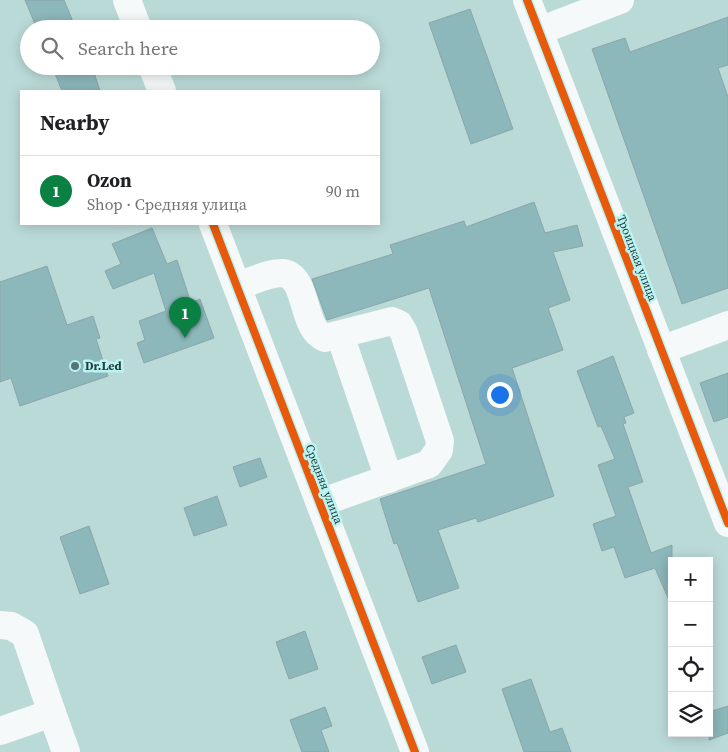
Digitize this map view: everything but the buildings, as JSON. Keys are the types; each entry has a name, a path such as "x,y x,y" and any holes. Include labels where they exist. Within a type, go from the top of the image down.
{"street":[{"path":"127,0 135,20"},
{"name":"Троицкая улица","path":"527,0 728,523"},
{"path":"539,31 620,0"},
{"path":"156,75 162,90"},
{"name":"Средняя улица","path":"213,225 415,752"},
{"path":"237,286 274,274 284,273 293,278 300,288 312,328 318,335 325,338 383,321 392,321 399,324 404,333 440,440 439,450 429,464 320,503"},
{"path":"660,350 728,325"},
{"path":"340,335 389,479"},
{"path":"0,625 10,626 25,634 66,752"},
{"path":"0,731 52,713"}],"cycle path":[{"path":"527,0 728,523"},
{"path":"213,225 415,752"}],"place":[{"name":"Ozon","path":"185,338"},
{"name":"Dr.Led","path":"75,366"}]}
